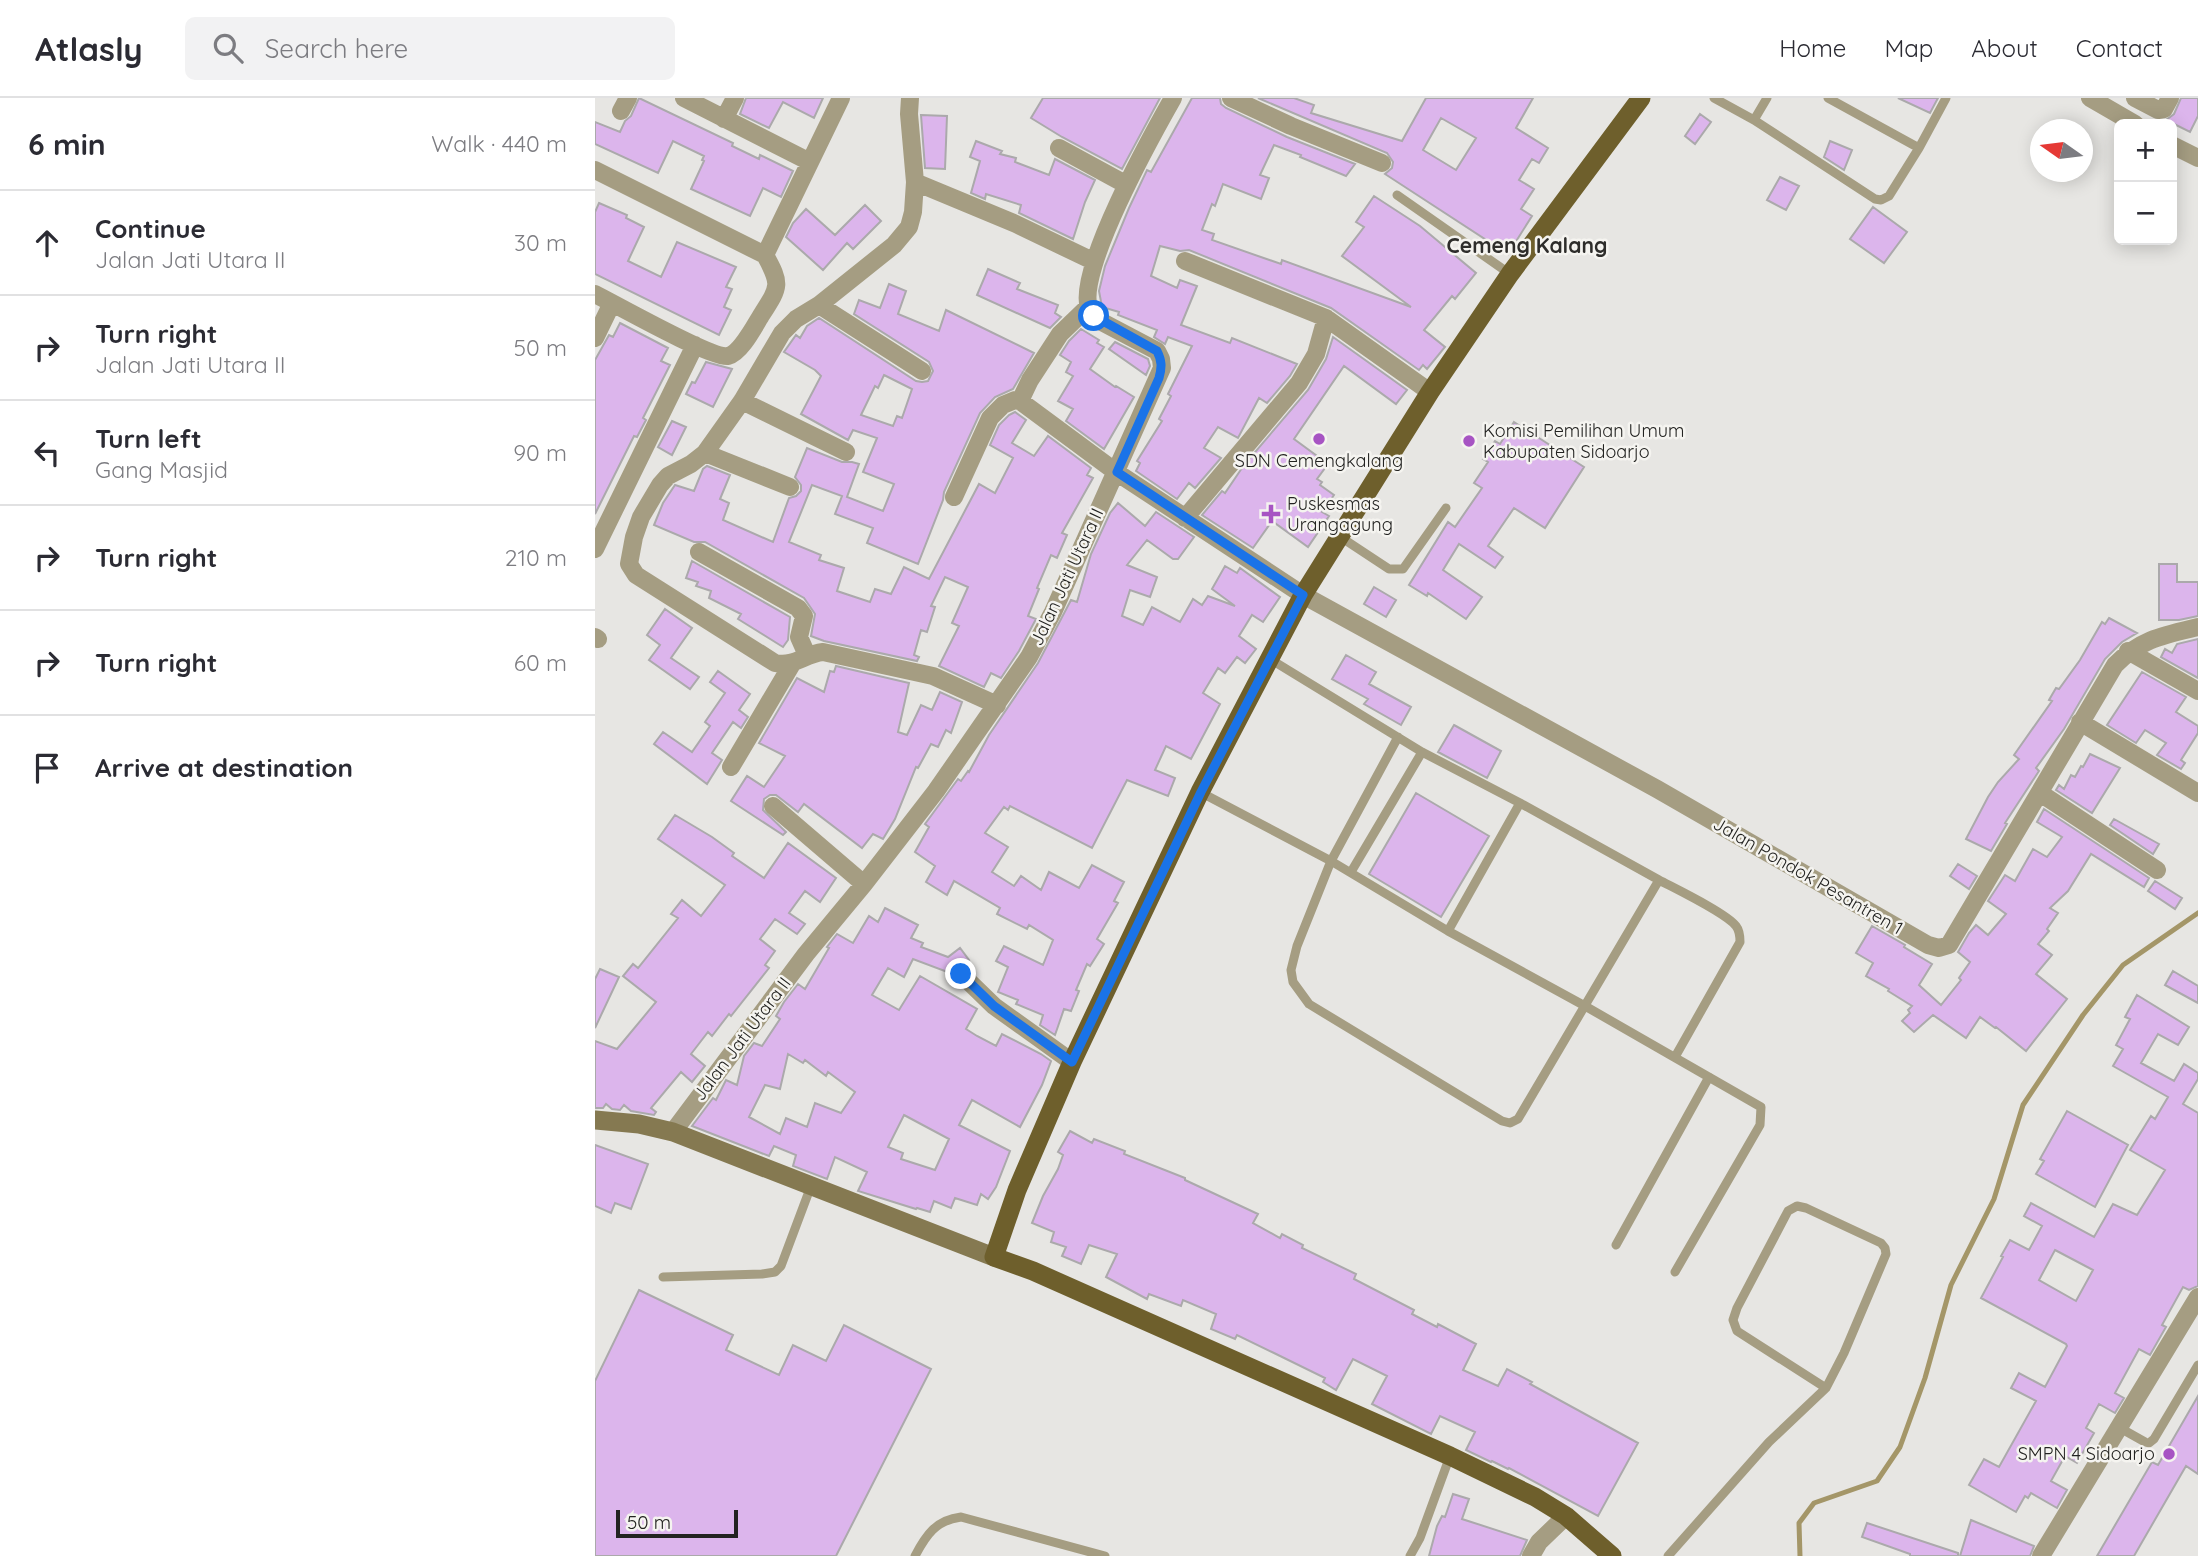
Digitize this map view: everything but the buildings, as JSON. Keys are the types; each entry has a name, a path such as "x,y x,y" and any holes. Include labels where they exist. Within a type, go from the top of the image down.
{"main road":[{"path":"994,1257 1017,1190 1072,1062 1201,792 1268,658 1303,595 1430,392 1510,275 1641,98"},
{"path":"595,1120 639,1124 673,1132 1033,1271 1450,1456 1535,1497 1566,1516 1612,1556"}],"street":[{"path":"684,98 810,162"},
{"path":"724,119 735,98"},
{"path":"765,255 841,98"},
{"path":"910,98 915,182 909,227 903,235 782,333 742,401 705,453 668,476 657,490 641,517 629,564 636,575 775,663 823,652 933,676 997,705"},
{"path":"954,497 990,418 1003,405 1014,400 1020,401 1030,380 1060,334 1088,307 1093,261 1127,185 1173,98"},
{"path":"1231,98 1382,163"},
{"path":"2091,98 2127,119"},
{"path":"2135,98 2158,110 2164,109 2170,98"},
{"path":"1059,148 1127,185"},
{"path":"2177,148 2198,158"},
{"path":"595,170 765,255 777,278 776,289 744,342 728,356 718,355 695,345 595,294"},
{"path":"915,182 1016,224 1093,261"},
{"path":"1185,261 1326,318 1430,392"},
{"path":"595,338 612,303"},
{"path":"819,305 922,372"},
{"name":"Jalan Jati Utara II","path":"673,1132 806,954 936,791 1040,639 1159,378 1161,368 1157,351 1100,321 1088,307"},
{"path":"1185,518 1303,376 1315,354 1326,318"},
{"path":"595,549 695,345"},
{"path":"742,401 846,452"},
{"name":"Jalan Pondok Pesantren 1","path":"1020,401 1117,472 1303,595 1645,782 1928,945 1939,948 1949,945 2115,665 2128,652 2154,638 2198,627"},
{"path":"705,453 790,488"},
{"path":"699,552 798,608 804,616 799,637 800,659 731,767"},
{"path":"2128,652 2198,691"},
{"path":"2080,722 2198,793"},
{"path":"2040,793 2157,870"},
{"path":"773,806 864,884"},
{"path":"961,974 994,1006 1072,1062"},
{"path":"2041,1556 2198,1297"},
{"path":"1531,1556 1543,1536 1566,1516"}],"lane":[{"path":"1714,98 1754,120 1875,199 1881,200 1889,196 1946,98"},
{"path":"1754,120 1767,98"},
{"path":"1828,98 1919,148"},
{"path":"1397,195 1510,275"},
{"path":"1339,536 1389,569 1403,569 1446,508"},
{"path":"1268,658 1422,752 1659,880 1736,926 1740,942 1675,1057"},
{"path":"1398,737 1331,861 1297,946 1291,970 1293,982 1309,1004 1502,1121 1510,1123 1518,1119 1659,880"},
{"path":"1351,872 1422,752"},
{"path":"1201,792 1351,872 1761,1107 1760,1125 1675,1272"},
{"path":"1448,930 1520,803"},
{"path":"1616,1245 1709,1077"},
{"path":"663,1277 762,1275 778,1270 811,1185"},
{"path":"1668,1556 1769,1442 1826,1388 1844,1353 1886,1254 1881,1243 1797,1206 1788,1211 1733,1320 1737,1331 1826,1388"},
{"path":"2120,1428 2145,1442 2149,1443 2154,1439 2198,1365"},
{"path":"1410,1556 1420,1538 1450,1456"},
{"path":"915,1556 934,1527 948,1518 961,1517 1105,1556"}],"waterway":[{"path":"1800,1556 1799,1523 1814,1503 1877,1481 1900,1447 1925,1378 1951,1285 1994,1199 2023,1105 2083,1015 2123,965 2198,913"}],"place":[{"name":"SDN Cemengkalang","path":"1319,439"},
{"name":"Komisi Pemilihan Umum Kabupaten Sidoarjo","path":"1469,441"},
{"name":"Puskesmas Urangagung","path":"1271,514"},
{"name":"SMPN 4 Sidoarjo","path":"2169,1454"}],"district":[{"name":"Cemeng Kalang","path":"1527,246"}],"route":[{"path":"961,974 994,1006 1072,1062 1201,792 1268,658 1303,595 1117,472 1159,378 1161,359 1157,351 1094,316"}]}
